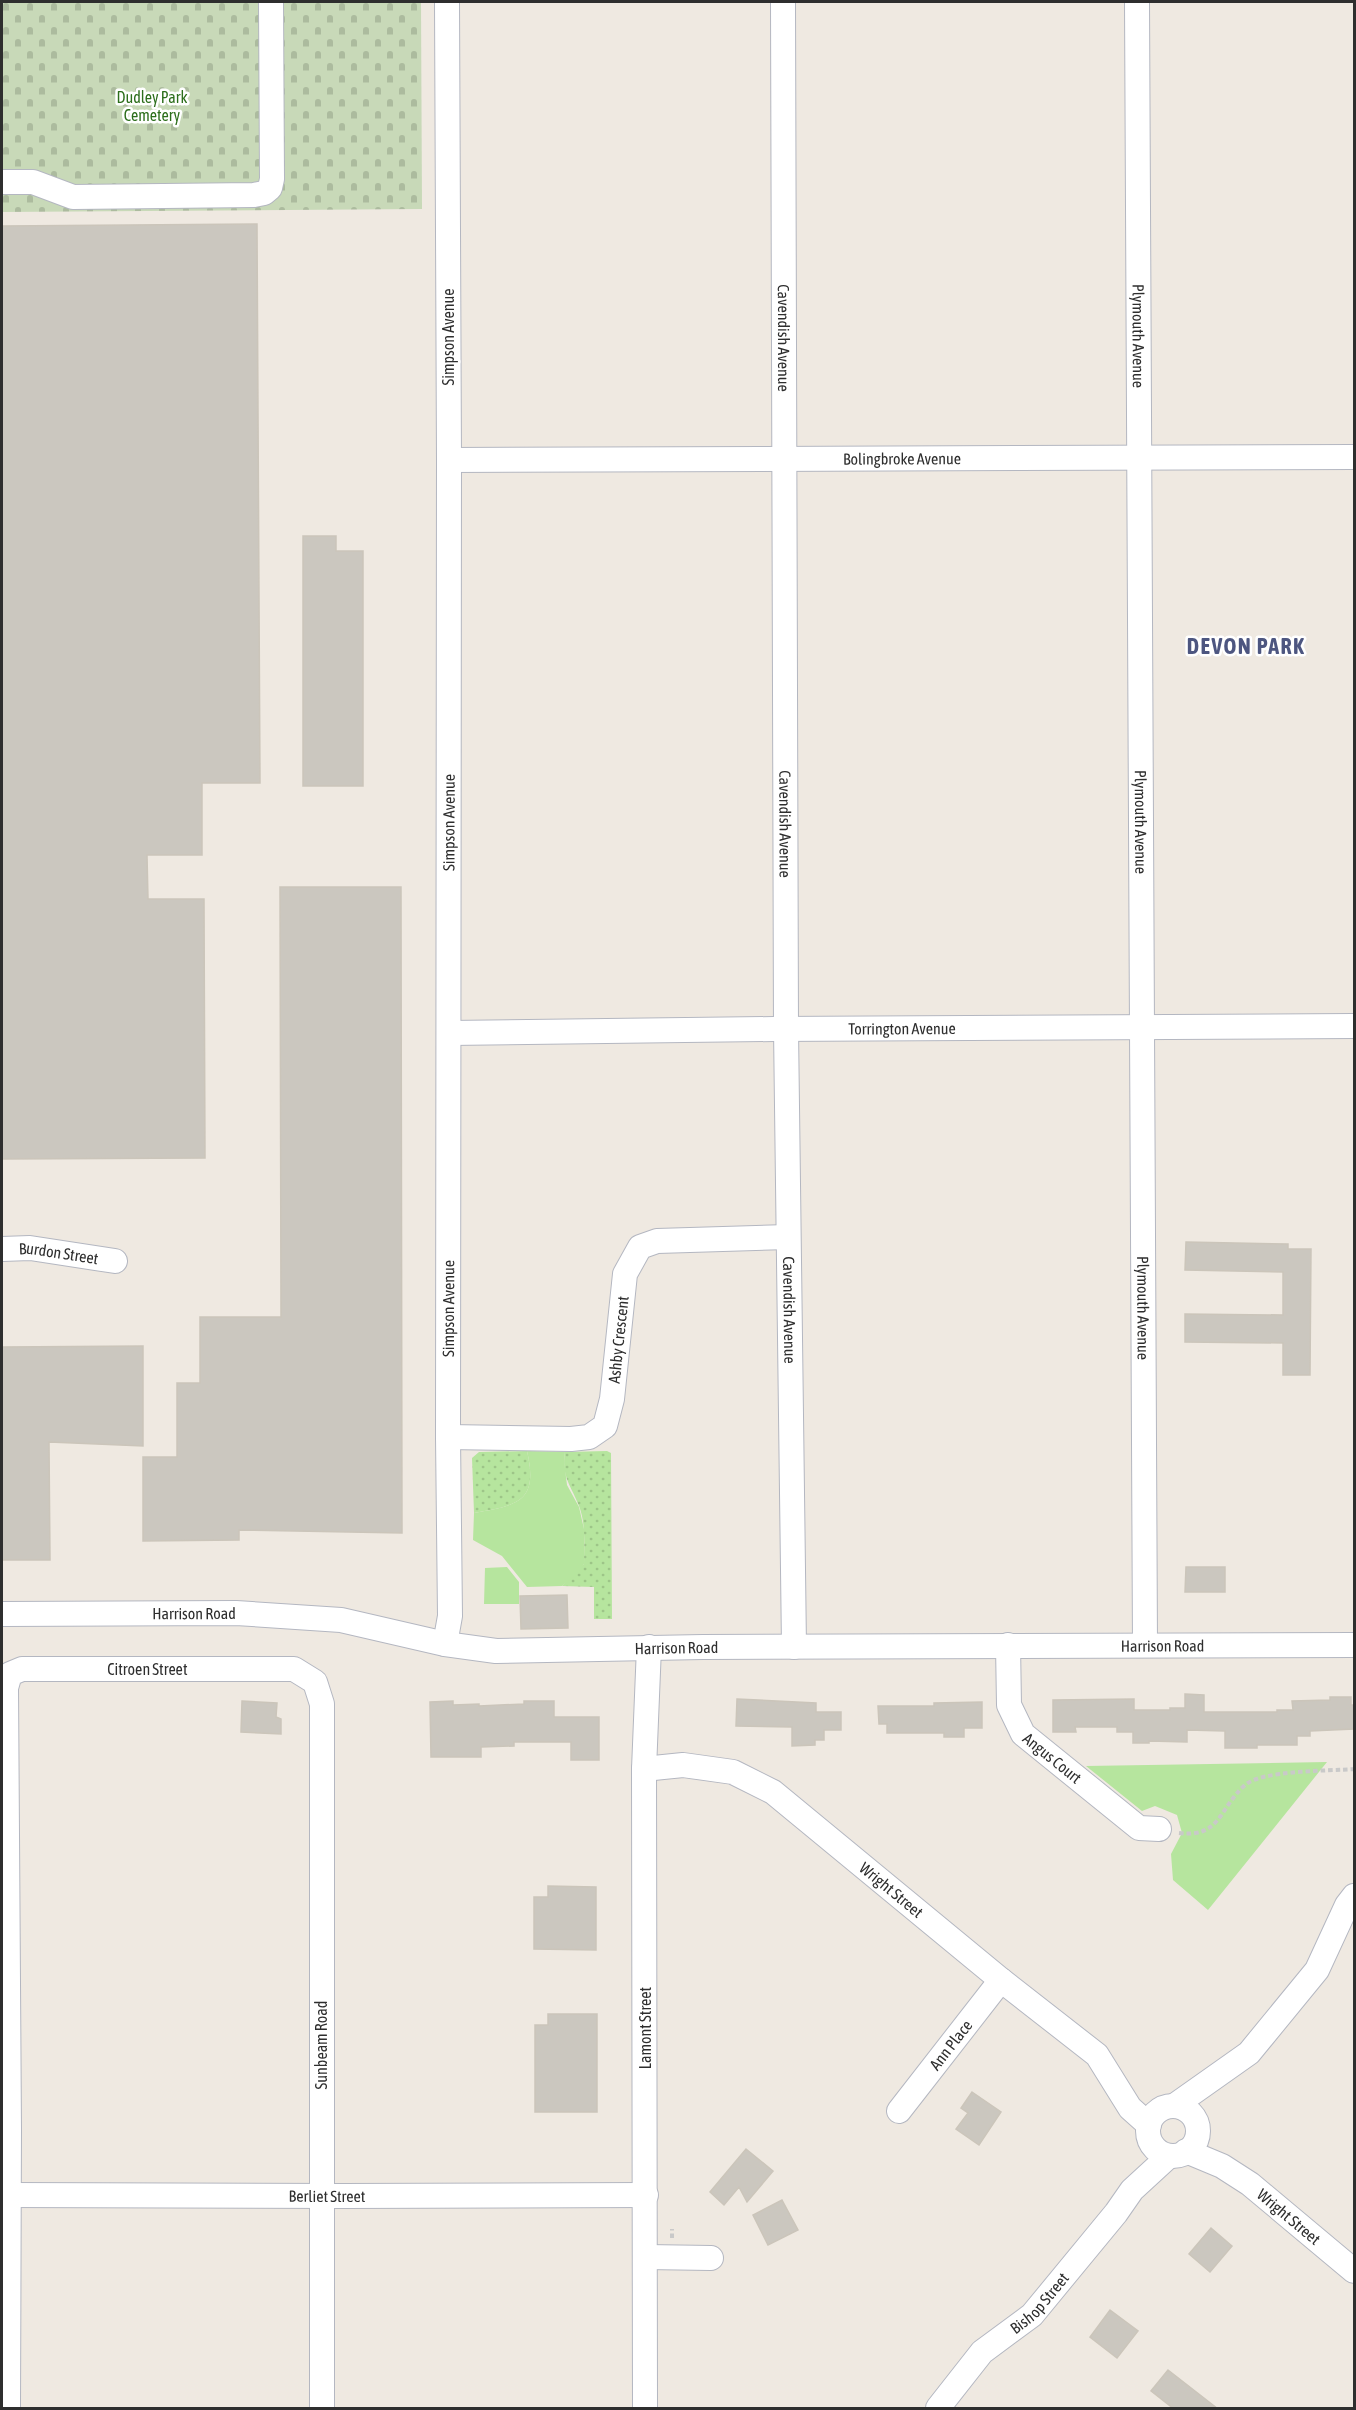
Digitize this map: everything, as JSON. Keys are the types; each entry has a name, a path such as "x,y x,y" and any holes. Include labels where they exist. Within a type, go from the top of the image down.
{"street":[{"path":"2,182 33,183 73,196 254,195 264,193 270,188 272,179 271,2"},
{"name":"Simpson Avenue","path":"445,1644 450,1616 447,2"},
{"name":"Cavendish Avenue","path":"783,2 786,1029 794,1647"},
{"name":"Plymouth Avenue","path":"1137,2 1145,1645"},
{"name":"Bolingbroke Avenue","path":"449,460 1354,457"},
{"name":"Torrington Avenue","path":"449,1033 1354,1026"},
{"name":"Ashby Crescent","path":"448,1437 571,1439 589,1437 605,1426 612,1399 625,1274 640,1247 657,1241 788,1237"},
{"name":"Burdon Street","path":"2,1249 30,1248 115,1260"},
{"name":"Harrison Road","path":"2,1614 236,1613 341,1620 445,1644 496,1651 649,1647 1354,1645"},
{"name":"Angus Court","path":"1008,1645 1009,1705 1023,1734 1139,1828 1160,1829"},
{"name":"Lamont Street","path":"645,2409 644,1769 649,1647"},
{"name":"Citroen Street","path":"4,1810 6,1688 10,1674 22,1669 294,1670 315,1682"},
{"name":"Sunbeam Road","path":"315,1682 322,1704 322,2409"},
{"name":"Wright Street","path":"644,1769 682,1765 733,1772 773,1792 1001,1980 1096,2055 1130,2108 1172,2131 1250,2184 1354,2271"},
{"path":"4,1810 5,2130 9,2194 8,2409"},
{"path":"1172,2131 1218,2076 1249,2053 1317,1970 1347,1905 1354,1896"},
{"name":"Ann Place","path":"899,2110 1001,1980"},
{"name":"Bishop Street","path":"938,2409 982,2352 1032,2315 1116,2213 1172,2131"},
{"name":"Berliet Street","path":"9,2194 321,2196 646,2194"},
{"path":"646,2257 711,2258"}],"path":[{"path":"1160,1829 1182,1833 1204,1832 1212,1827 1246,1784 1266,1776 1354,1769"}],"green space":[{"name":"Dudley Park Cemetery","path":"2,2 421,2 422,209 2,212"},
{"path":"527,1451 530,1482 521,1499 513,1504 474,1513 472,1458 479,1452"},
{"path":"527,1451 565,1452 567,1485 579,1507 584,1529 584,1564 579,1572 562,1586 527,1587 502,1556 473,1540 474,1513 513,1504 527,1491 530,1482 530,1468"},
{"path":"607,1451 611,1453 612,1619 594,1619 594,1587 562,1586 584,1564 583,1520 566,1475 564,1461 565,1452"},
{"path":"507,1567 519,1582 519,1604 484,1604 485,1568"},
{"path":"1327,1762 1208,1910 1173,1880 1171,1854 1182,1833 1177,1815 1155,1806 1142,1811 1086,1766"}],"building":[{"path":"257,224 260,783 202,783 202,855 147,855 148,899 204,899 205,1158 2,1159 2,226"},
{"path":"303,536 336,536 336,551 363,551 363,786 303,786"},
{"path":"280,887 401,887 402,1533 239,1530 239,1540 143,1541 143,1457 177,1457 177,1383 200,1383 200,1317 281,1317"},
{"path":"1186,1242 1288,1244 1288,1249 1311,1249 1310,1375 1283,1375 1283,1343 1185,1342 1185,1314 1283,1315 1283,1272 1185,1270"},
{"path":"143,1346 143,1446 49,1442 50,1560 2,1560 2,1347"},
{"path":"1186,1567 1225,1567 1225,1592 1185,1592"},
{"path":"567,1595 568,1628 521,1629 520,1596"},
{"path":"1185,1694 1204,1695 1204,1712 1277,1712 1277,1710 1293,1710 1292,1701 1351,1697 1351,1705 1354,1705 1354,1729 1310,1731 1310,1736 1297,1736 1297,1745 1257,1745 1257,1748 1225,1748 1225,1731 1187,1730 1187,1742 1149,1741 1149,1743 1133,1743 1133,1732 1117,1732 1117,1727 1075,1727 1076,1732 1053,1732 1053,1700 1134,1699 1134,1710 1170,1710 1170,1708 1185,1708"},
{"path":"737,1699 816,1703 816,1712 841,1712 841,1730 824,1730 824,1740 815,1740 815,1745 792,1746 792,1727 736,1726"},
{"path":"242,1701 277,1703 276,1717 281,1719 281,1734 241,1732"},
{"path":"453,1701 453,1705 479,1704 479,1706 524,1704 524,1701 554,1701 554,1717 599,1717 599,1760 571,1760 571,1742 514,1742 514,1746 481,1747 481,1757 431,1757 430,1702"},
{"path":"982,1702 982,1728 964,1728 964,1737 944,1737 944,1733 887,1733 887,1724 879,1724 878,1706 934,1706 934,1703"},
{"path":"548,1886 596,1887 596,1950 534,1949 534,1897 548,1897"},
{"path":"548,2014 597,2014 597,2112 535,2112 535,2025 548,2025"},
{"path":"972,2092 1001,2112 979,2145 956,2129 968,2113 961,2108"},
{"path":"746,2149 773,2171 747,2202 739,2187 724,2205 710,2192"},
{"path":"782,2200 798,2230 768,2245 753,2215"},
{"path":"1211,2228 1232,2246 1210,2272 1189,2254"},
{"path":"1110,2310 1138,2331 1117,2358 1090,2337"},
{"path":"1168,2370 1218,2409 1174,2409 1151,2391"}],"district":[{"name":"DEVON PARK","path":"1246,646"}]}
